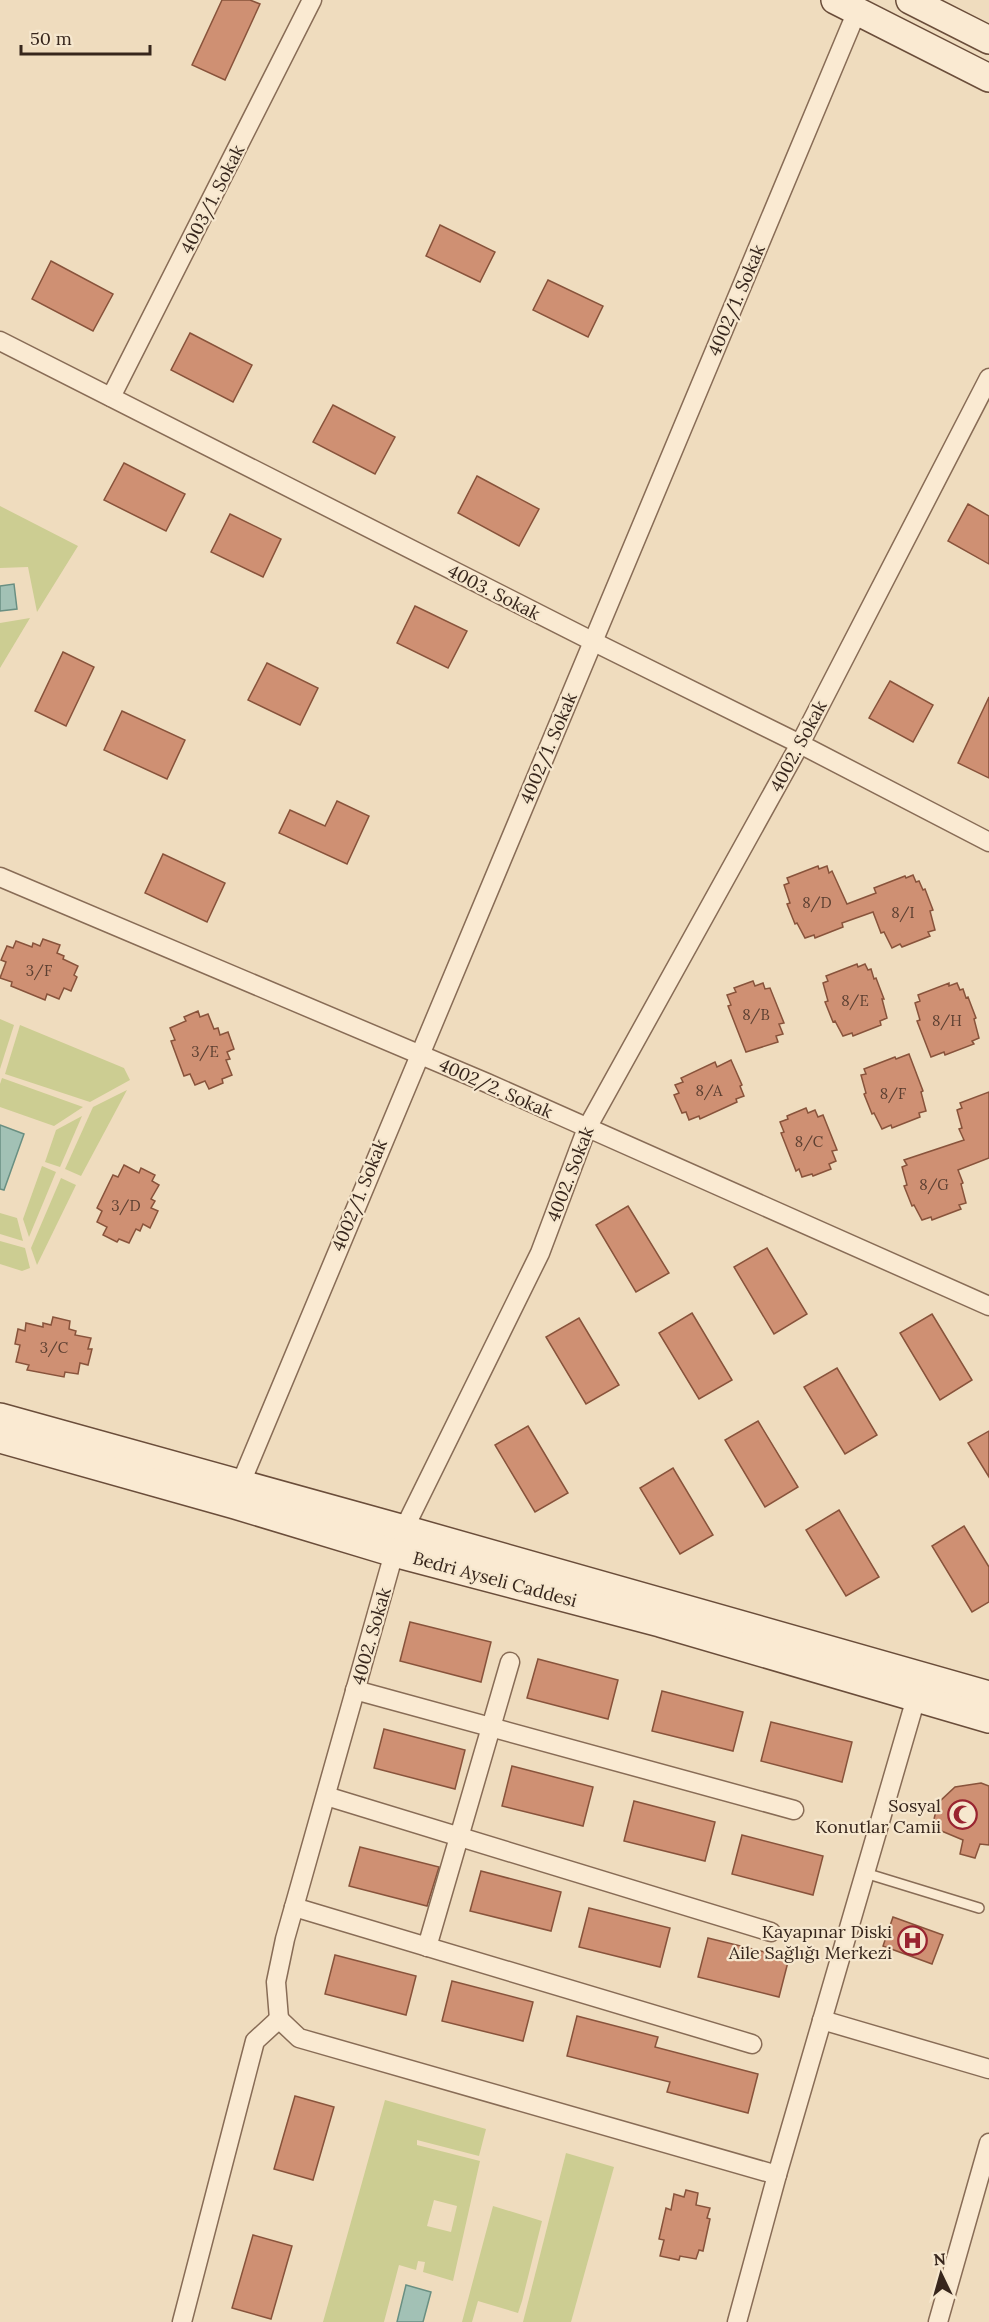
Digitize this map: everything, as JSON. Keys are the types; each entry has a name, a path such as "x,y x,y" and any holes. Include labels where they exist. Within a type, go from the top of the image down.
{"main road":[{"path":"910,0 989,40"},
{"path":"846,5 989,78"},
{"name":"Bedri Ayseli Caddesi","path":"0,1417 240,1485 399,1541 660,1623 989,1719"},
{"name":"Bedri Ayseli Caddesi","path":"0,1439 227,1503 399,1541 989,1695"}],"street":[{"name":"4003/1. Sokak","path":"111,397 312,0"},
{"name":"4002/1. Sokak","path":"240,1485 418,1053 594,642 846,5"},
{"name":"4003. Sokak","path":"0,341 800,744 989,842"},
{"name":"4002. Sokak","path":"279,2019 276,1982 294,1907 399,1541 540,1253 587,1128 800,744 989,378"},
{"name":"4002/2. Sokak","path":"0,877 418,1053 989,1306"},
{"path":"427,1947 510,1662"},
{"path":"356,1690 794,1810"},
{"path":"737,2322 777,2175 916,1698"},
{"path":"326,1796 771,1932"},
{"path":"294,1907 752,2044"},
{"path":"182,2322 255,2041 279,2019 299,2038 777,2175"},
{"path":"822,2020 989,2069"},
{"path":"938,2322 989,2143"}],"lane":[{"path":"865,1874 979,1908"}],"green space":[{"path":"0,506 78,546 37,612 28,567 0,568"},
{"path":"30,618 0,668 0,623"},
{"path":"0,1019 14,1025 0,1069"},
{"path":"20,1025 124,1068 130,1080 90,1102 5,1074"},
{"path":"2,1078 83,1107 54,1126 0,1107"},
{"path":"127,1090 81,1176 65,1169 93,1107"},
{"path":"82,1116 60,1167 45,1162 56,1130"},
{"path":"42,1166 56,1172 29,1237 23,1219"},
{"path":"61,1178 76,1185 37,1265 31,1248"},
{"path":"0,1213 17,1218 23,1241 0,1234"},
{"path":"0,1241 25,1248 30,1268 22,1271 0,1264"},
{"path":"385,2100 486,2129 479,2156 417,2140 417,2145 480,2161 453,2281 423,2272 425,2262 418,2261 416,2270 399,2265 384,2322 323,2322","holes":["434,2200 457,2206 451,2232 427,2226"]},
{"path":"566,2153 614,2167 571,2322 523,2322"},
{"path":"493,2206 542,2221 522,2301 518,2313 478,2301 472,2322 462,2322"}],"shaded area":[{"path":"14,584 17,609 0,611 0,586"},
{"path":"0,1125 24,1134 4,1190 0,1189"},
{"path":"406,2285 431,2292 423,2322 397,2322"}],"building":[{"path":"222,0 250,0 260,4 225,80 192,65"},
{"path":"440,225 495,252 480,282 426,256"},
{"path":"51,261 113,294 93,331 32,299"},
{"path":"548,280 603,306 588,337 533,310"},
{"path":"190,333 252,365 233,402 171,370"},
{"path":"333,405 395,437 375,474 313,442"},
{"path":"124,463 185,494 166,531 104,500"},
{"path":"477,476 539,509 519,546 458,513"},
{"path":"968,504 989,516 989,564 948,541"},
{"path":"230,514 281,539 263,577 211,552"},
{"path":"415,606 467,631 448,668 397,643"},
{"path":"63,652 94,667 66,726 35,711"},
{"path":"267,663 318,688 300,725 248,700"},
{"path":"890,681 933,705 913,742 869,718"},
{"path":"989,697 989,778 958,763"},
{"path":"122,711 185,740 167,779 104,750"},
{"path":"337,801 369,816 347,864 279,833 290,810 325,826"},
{"path":"163,854 225,883 207,922 145,893"},
{"path":"818,866 819,869 827,866 829,873 832,871 847,904 876,893 874,888 913,875 916,882 919,881 923,890 925,889 933,910 930,911 935,930 928,932 930,936 902,947 900,944 892,948 884,932 881,933 873,912 842,923 843,927 815,938 814,935 805,938 797,923 795,924 787,904 790,903 784,885 789,883 787,878"},
{"path":"43,939 60,945 57,953 64,956 63,959 78,966 74,975 77,977 71,991 64,988 59,999 47,994 45,1000 11,986 12,982 0,978 6,962 1,960 7,946 13,948 16,941 32,947 33,943 40,946"},
{"path":"857,964 858,967 865,964 868,970 871,969 874,979 876,978 884,999 882,999 887,1018 880,1021 881,1025 853,1036 852,1033 843,1036 835,1021 833,1022 825,1002 828,1001 823,983 828,981 826,976"},
{"path":"753,981 755,986 763,983 765,989 770,988 784,1023 779,1024 783,1034 776,1036 778,1042 746,1052 728,1006 731,1005 727,995 736,992 734,988"},
{"path":"949,983 949,986 957,983 960,990 963,989 966,998 968,997 976,1018 974,1019 979,1038 972,1041 974,1044 945,1055 944,1052 931,1057 917,1021 920,1020 915,1003 920,1001 918,995"},
{"path":"198,1011 200,1017 208,1014 214,1029 218,1028 220,1035 228,1032 234,1049 227,1052 230,1059 226,1060 232,1075 222,1079 223,1083 209,1089 205,1081 195,1085 190,1074 184,1076 171,1041 175,1040 170,1028 186,1021 184,1017"},
{"path":"909,1054 923,1091 921,1092 926,1111 919,1113 920,1117 892,1128 891,1125 882,1129 874,1113 872,1114 864,1094 866,1093 861,1075 866,1074 864,1069"},
{"path":"731,1060 742,1085 740,1086 744,1096 736,1099 737,1102 700,1119 699,1116 689,1120 686,1112 682,1113 674,1095 679,1093 675,1085 683,1082 681,1078 715,1062 717,1067"},
{"path":"989,1092 989,1158 958,1170 966,1203 959,1205 961,1209 932,1220 931,1217 922,1220 914,1205 912,1206 904,1186 907,1185 902,1167 907,1165 904,1160 964,1140 959,1129 962,1128 957,1110 962,1108 960,1103"},
{"path":"806,1108 808,1113 815,1110 818,1117 823,1115 837,1150 832,1151 836,1161 829,1164 831,1169 813,1176 812,1174 802,1177 799,1169 796,1171 781,1133 784,1132 780,1122 788,1119 787,1116"},
{"path":"124,1165 139,1173 141,1168 155,1175 152,1181 159,1185 151,1199 155,1201 151,1208 158,1211 150,1228 143,1224 140,1231 136,1229 129,1243 119,1239 117,1242 103,1235 107,1227 97,1222 102,1211 97,1208 113,1175 118,1177"},
{"path":"628,1206 669,1273 636,1292 596,1225"},
{"path":"767,1248 807,1314 774,1334 734,1267"},
{"path":"692,1313 732,1380 699,1399 659,1333"},
{"path":"932,1314 972,1380 940,1400 900,1333"},
{"path":"53,1317 70,1321 69,1329 76,1331 75,1335 91,1338 88,1349 92,1349 88,1365 80,1363 78,1374 65,1372 64,1377 27,1370 29,1365 16,1362 20,1345 15,1344 18,1329 25,1331 26,1323 43,1327 43,1323 51,1325"},
{"path":"579,1318 619,1385 586,1404 546,1337"},
{"path":"837,1368 877,1435 845,1454 804,1387"},
{"path":"758,1421 798,1487 765,1507 725,1440"},
{"path":"528,1426 568,1493 535,1512 495,1445"},
{"path":"989,1431 989,1477 968,1443"},
{"path":"673,1468 713,1535 680,1554 640,1488"},
{"path":"839,1510 879,1577 846,1596 806,1530"},
{"path":"964,1526 989,1567 989,1602 972,1612 932,1546"},
{"path":"410,1622 491,1642 481,1682 400,1661"},
{"path":"538,1659 618,1680 608,1719 527,1698"},
{"path":"662,1691 743,1712 733,1751 652,1731"},
{"path":"771,1722 852,1742 842,1782 761,1761"},
{"path":"384,1729 465,1750 455,1789 374,1768"},
{"path":"512,1766 593,1787 583,1826 502,1806"},
{"name":"Sosyal Konutlar Camii","path":"981,1783 989,1786 989,1845 980,1844 975,1858 960,1854 963,1840 932,1827 938,1803 955,1787"},
{"path":"634,1801 715,1822 705,1861 624,1841"},
{"path":"742,1835 823,1856 813,1895 732,1874"},
{"path":"360,1847 439,1867 427,1906 349,1886"},
{"path":"481,1871 561,1892 551,1931 470,1911"},
{"path":"589,1908 670,1928 660,1967 579,1947"},
{"name":"Kayapınar Diski Aile Sağlığı Merkezi","path":"893,1917 943,1935 932,1964 883,1946"},
{"path":"708,1938 789,1958 779,1997 698,1977"},
{"path":"335,1955 416,1976 406,2015 325,1994"},
{"path":"452,1981 533,2002 523,2041 442,2021"},
{"path":"577,2016 658,2037 655,2047 758,2074 748,2113 667,2092 670,2082 567,2056"},
{"path":"295,2096 334,2107 313,2180 274,2169"},
{"path":"686,2190 698,2193 696,2205 710,2208 703,2251 699,2250 696,2259 680,2256 679,2260 660,2256 664,2240 659,2239 666,2208 671,2210 674,2194 684,2197"},
{"path":"253,2235 292,2246 271,2319 232,2308"}],"place":[{"name":"Sosyal Konutlar Camii","path":"962,1815"},
{"name":"Kayapınar Diski Aile Sağlığı Merkezi","path":"913,1941"}]}
